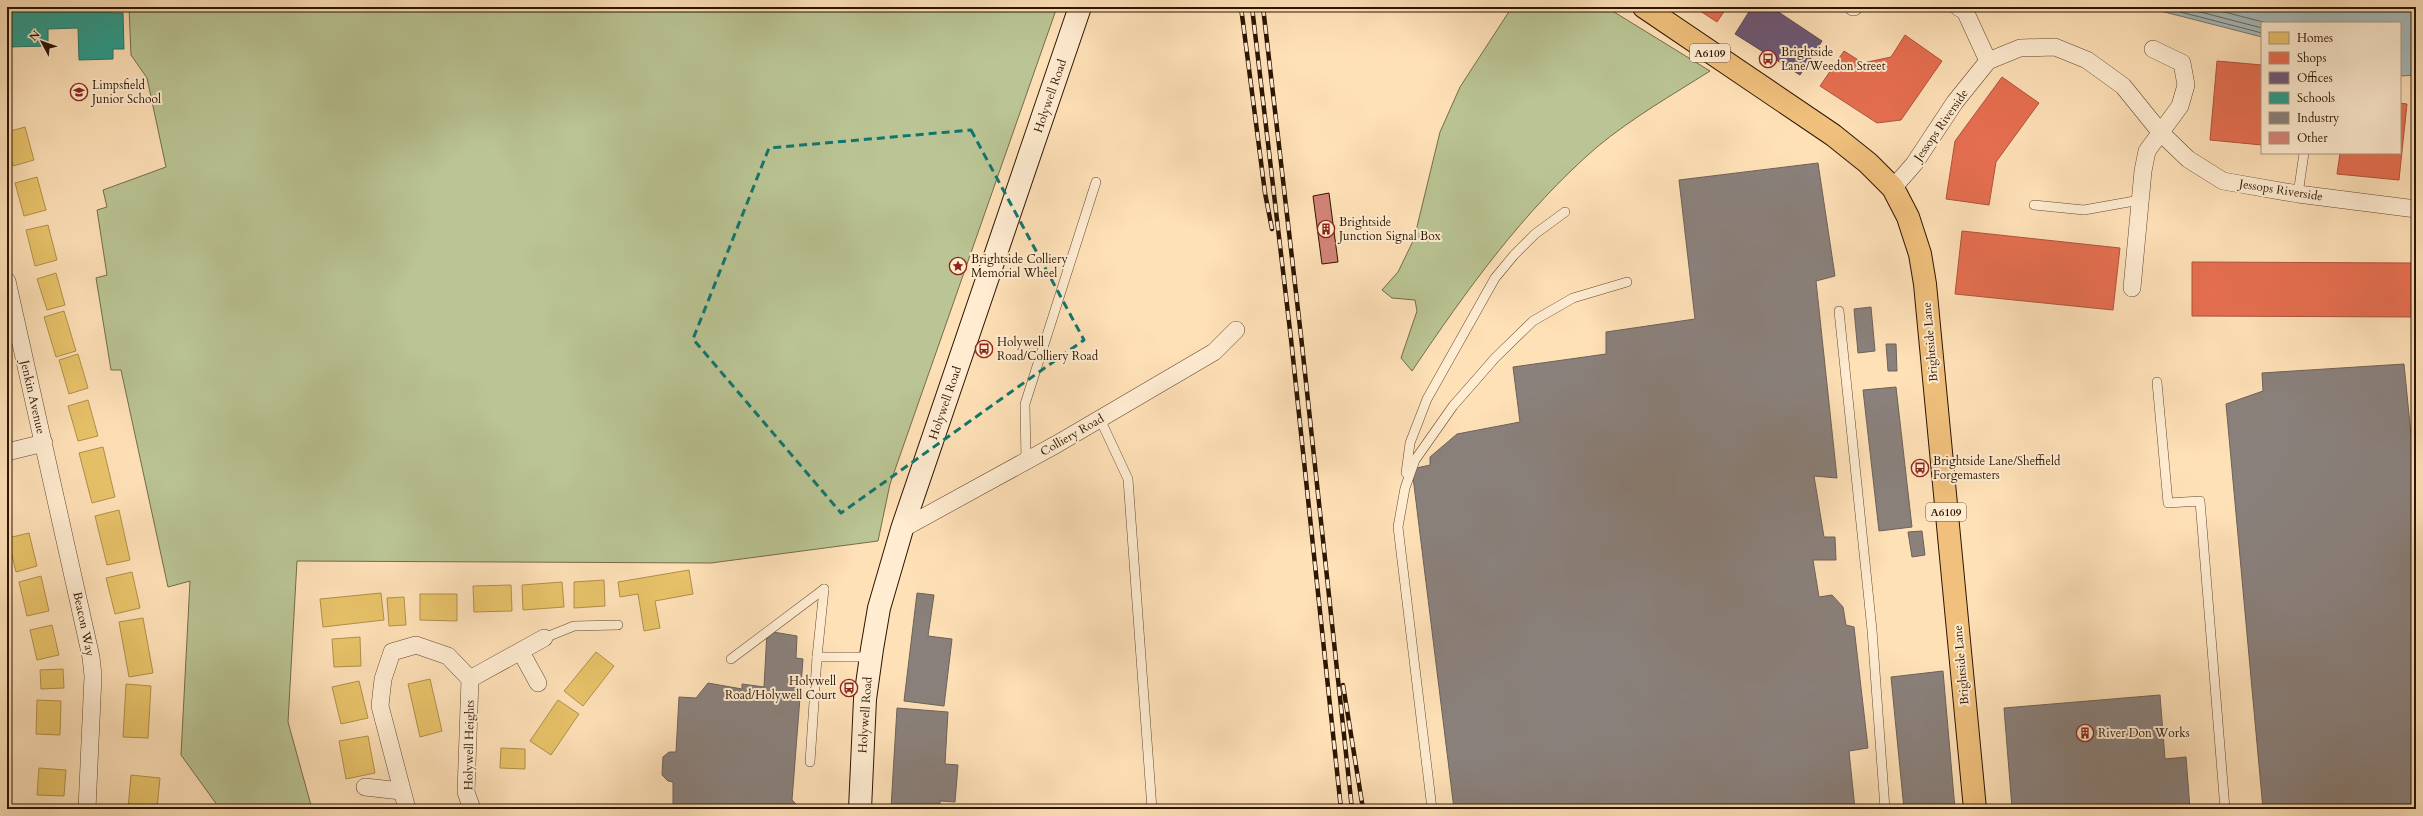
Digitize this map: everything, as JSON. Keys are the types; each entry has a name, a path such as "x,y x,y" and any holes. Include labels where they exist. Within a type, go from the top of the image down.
{"main road":[{"name":"Holywell Road","path":"860,809 865,699 870,657 879,608 902,529 1080,7"},
{"name":"Brightside Lane","path":"1644,7 1833,135 1868,163 1893,188 1908,217 1923,266 1975,809"}],"street":[{"path":"1958,7 1964,11 1988,61"},
{"name":"Jessops Riverside","path":"1893,188 1914,164 1955,102 1988,61 2020,48 2055,47 2087,60 2123,86 2161,133 2188,159 2224,181 2298,194 2416,209"},
{"path":"2132,288 2140,200 2147,152 2180,106 2186,84 2182,63 2153,49"},
{"name":"Jenkin Avenue","path":"7,281 44,443"},
{"name":"Colliery Road","path":"902,529 1026,461 1214,352 1236,330"},
{"path":"7,452 44,443"},
{"name":"Beacon Way","path":"44,443 94,676 87,809"},
{"path":"407,809 401,791 380,706 383,679 392,652 416,645 448,656 470,679 522,652 544,638"},
{"path":"522,652 538,683"},
{"name":"Holywell Heights","path":"470,679 466,792 472,809"},
{"path":"365,787 401,791"}],"lane":[{"path":"2298,194 2304,154"},
{"path":"1026,461 1025,404 1096,182"},
{"path":"2034,205 2084,210 2140,200"},
{"path":"1432,809 1398,527 1405,488 1410,443 1415,425 1427,399 1495,278 1514,255 1535,234 1565,212"},
{"path":"1405,488 1415,460 1453,406 1495,358 1533,321 1573,298 1627,282"},
{"path":"1839,311 1872,630 1885,809"},
{"path":"2157,382 2168,503 2200,502 2225,809"},
{"path":"1100,419 1128,479 1152,809"},
{"path":"731,659 824,589 817,657 810,762"},
{"path":"544,638 574,626 618,626"},
{"path":"817,657 870,657"}],"highlighted area":[{"path":"971,130 1084,340 841,513 693,339 769,148"}],"green space":[{"path":"129,7 1057,7 890,484 878,541 711,563 297,561 288,722 312,809 220,809 181,755 190,581 168,587 121,370 111,370 96,278 107,275 97,210 107,207 103,190 166,167 147,78 131,55"},
{"path":"1512,7 1606,7 1710,71 1652,107 1610,136 1544,198 1497,253 1453,311 1412,371 1401,358 1417,311 1415,300 1392,298 1382,290 1398,272 1414,239 1440,132 1460,87"}],"water":[{"path":"2145,7 2416,7 2416,75 2401,76 2401,22 2261,22 2261,37"}],"building: Homes":[{"path":"25,127 34,160 13,166 7,145 7,132"},
{"path":"37,177 46,210 24,216 15,183"},
{"path":"48,225 57,260 35,266 26,230"},
{"path":"56,273 65,305 47,310 37,279"},
{"path":"64,311 76,351 56,357 44,317"},
{"path":"78,354 88,388 69,394 59,360"},
{"path":"88,400 98,436 78,441 68,406"},
{"path":"103,447 115,497 92,503 79,453"},
{"path":"119,510 130,560 107,565 95,516"},
{"path":"29,533 37,566 16,572 8,538"},
{"path":"689,570 693,594 655,601 660,628 644,631 638,594 620,597 618,582"},
{"path":"132,572 140,608 115,614 106,578"},
{"path":"41,576 49,611 27,616 19,582"},
{"path":"604,580 605,606 574,608 574,582"},
{"path":"562,582 564,607 523,610 522,585"},
{"path":"511,585 512,611 474,612 473,586"},
{"path":"381,593 384,620 323,627 320,599"},
{"path":"420,594 457,594 457,621 420,620"},
{"path":"404,597 406,625 389,626 387,598"},
{"path":"143,618 153,673 129,677 119,622"},
{"path":"52,625 59,655 37,660 30,630"},
{"path":"360,637 361,666 334,667 332,639"},
{"path":"596,652 614,666 583,706 564,691"},
{"path":"63,669 64,688 41,689 40,670"},
{"path":"430,679 442,731 420,737 408,684"},
{"path":"359,681 368,718 341,724 332,687"},
{"path":"126,684 151,686 148,738 123,737"},
{"path":"37,700 61,701 60,735 36,734"},
{"path":"558,700 579,714 551,755 530,741"},
{"path":"368,736 375,773 346,779 339,741"},
{"path":"501,748 525,749 525,769 500,768"},
{"path":"39,768 66,770 64,796 37,795"},
{"path":"131,775 160,778 157,809 128,809"}],"building: Shops":[{"path":"1694,7 1727,7 1717,22"},
{"path":"1905,35 1942,61 1901,120 1877,123 1820,86 1844,51 1863,63 1891,57"},
{"path":"2217,61 2261,65 2261,145 2210,140"},
{"path":"2002,77 2039,103 1996,162 1989,205 1946,199 1955,141"},
{"path":"2401,103 2407,104 2399,180 2337,174 2340,154 2401,154"},
{"path":"1962,231 2120,248 2113,310 1955,294"},
{"path":"2192,262 2416,263 2416,317 2192,316"}],"building: Offices":[{"path":"1752,7 1771,7 1822,41 1800,75 1735,34"}],"building: Schools":[{"path":"7,7 110,7 110,13 123,13 124,49 113,49 113,59 79,60 78,28 48,29 48,46 7,47"}],"building: Industry":[{"path":"1818,163 1835,276 1816,281 1837,478 1814,476 1824,537 1835,537 1836,560 1813,560 1819,597 1832,595 1843,607 1846,625 1854,627 1868,748 1849,751 1855,809 1454,809 1412,469 1430,465 1430,457 1457,434 1520,422 1513,367 1606,354 1606,332 1695,319 1679,180"},
{"path":"1871,307 1875,351 1858,353 1854,309"},
{"path":"1886,344 1896,344 1897,371 1888,371"},
{"path":"2404,364 2416,486 2416,809 2263,809 2226,404 2263,391 2262,373"},
{"path":"1896,387 1912,527 1879,531 1863,390"},
{"path":"1922,531 1925,555 1912,557 1908,532"},
{"path":"917,593 934,595 928,636 952,639 944,706 904,701"},
{"path":"767,631 797,636 796,658 803,659 792,800 801,809 673,809 673,782 668,781 662,775 663,757 669,752 676,752 679,697 696,698 708,683 742,689 742,684 764,687"},
{"path":"1943,671 1955,809 1904,809 1891,677"},
{"name":"River Don Works","path":"2160,695 2165,759 2186,757 2190,809 2012,808 2004,708"},
{"path":"897,708 948,712 945,764 958,765 955,802 940,801 940,809 891,808"}],"building: Other":[{"name":"Brightside Junction Signal Box","path":"1329,193 1338,262 1322,264 1313,196"}],"railway":[{"path":"1241,7 1265,193 1272,229"},
{"path":"1252,7 1291,339 1341,809"},
{"path":"1263,7 1301,336 1352,809"},
{"path":"1343,685 1363,809"}],"place":[{"name":"Brightside Lane/Weedon Street","path":"1768,59"},
{"name":"Limpsfield Junior School","path":"79,92"},
{"name":"Brightside Junction Signal Box","path":"1326,229"},
{"name":"Brightside Colliery Memorial Wheel","path":"958,266"},
{"name":"Holywell Road/Colliery Road","path":"984,349"},
{"name":"Brightside Lane/Sheffield Forgemasters","path":"1920,468"},
{"name":"Holywell Road/Holywell Court","path":"849,688"},
{"name":"River Don Works","path":"2085,733"}]}
